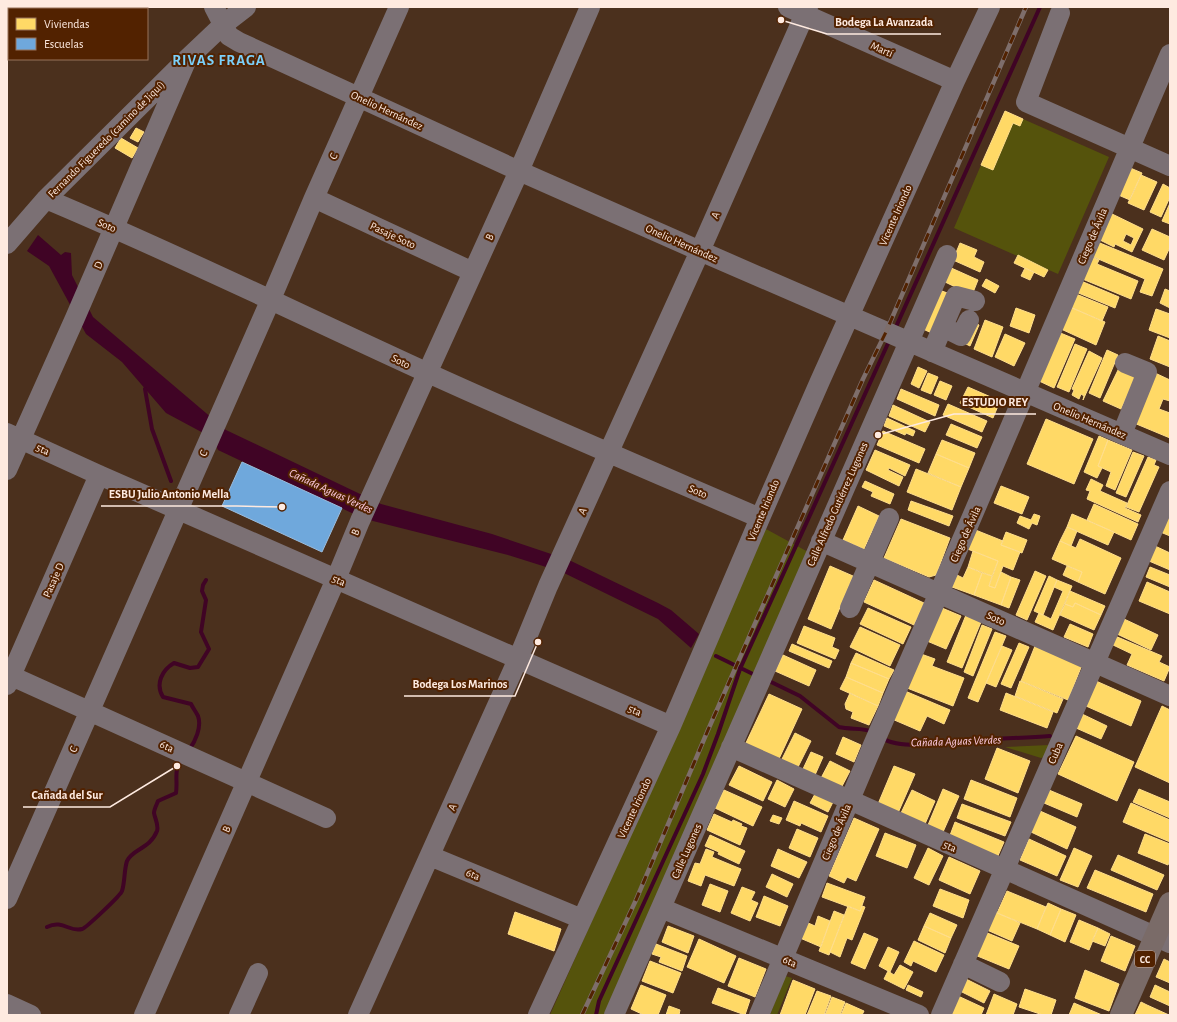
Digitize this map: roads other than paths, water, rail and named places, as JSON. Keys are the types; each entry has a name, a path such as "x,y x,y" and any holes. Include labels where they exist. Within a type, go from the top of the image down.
{"main road":[{"name":"CC","path":"1121,1015 1163,940 1170,903"}],"street":[{"name":"Onelio Hernández","path":"214,7 224,15 229,36 239,42 519,171 1170,455"},
{"path":"224,15 236,7"},
{"name":"Fernando Figueredo (camino de Jiquí)","path":"7,244 46,199 187,59 224,15 246,7"},
{"name":"C","path":"7,899 314,198 400,7"},
{"name":"B","path":"144,1015 336,579 360,521 519,171 590,7"},
{"name":"Vicente Iriondo","path":"538,1015 671,726 760,518 850,315 955,81 990,7"},
{"name":"Martí","path":"800,10 955,81"},
{"name":"A","path":"358,1015 518,659 548,586 700,251 800,10"},
{"path":"1060,13 1026,102 1170,166"},
{"name":"Ciego de Ávila","path":"759,1015 877,736 1170,54"},
{"name":"D","path":"7,470 14,436 75,318 187,59"},
{"name":"Pasaje Soto","path":"314,198 473,272"},
{"name":"Soto","path":"46,199 114,227 428,373 760,518"},
{"name":"Calle Alfredo Gutiérrez Lugones","path":"758,687 821,541 900,338 947,255"},
{"path":"932,352 956,296 975,300"},
{"path":"942,327 961,336 969,320"},
{"path":"1122,434 1147,372 1125,363"},
{"name":"5ta","path":"14,436 178,510 671,726"},
{"name":"Pasaje D","path":"8,678 99,475"},
{"name":"Cuba","path":"941,1015 1170,491"},
{"path":"850,608 889,518"},
{"name":"Soto","path":"821,541 1170,696"},
{"name":"6ta","path":"8,678 89,711 326,818"},
{"name":"Calle Lugones","path":"614,1015 758,687"},
{"name":"5ta","path":"731,748 1163,940"},
{"name":"6ta","path":"430,856 582,919"},
{"name":"6ta","path":"661,908 919,1015"},
{"path":"963,964 1000,982"},
{"path":"239,1015 258,973"},
{"path":"7,1004 31,1015"}],"water":[{"path":"38,235 61,255 65,252 71,253 72,275 93,317 226,430 381,504 492,534 569,560 671,610 699,634 691,648 658,619 562,572 508,555 373,521 356,515 218,450 214,442 207,435 166,413 122,362 86,334 49,266 27,251"}],"waterway":[{"path":"895,329 1040,7"},
{"path":"596,1015 599,1001 703,774 740,669 890,339"},
{"path":"145,389 152,429 171,481"},
{"path":"189,750 196,739 199,725 198,716 191,704 163,697 160,682 163,673 174,663 190,668 198,667 209,649 201,632 206,600 202,591 206,580"},
{"name":"Cañada Aguas Verdes","path":"716,656 757,676"},
{"name":"Cañada Aguas Verdes","path":"767,680 800,696 839,727 869,730 873,732"},
{"name":"Cañada Aguas Verdes","path":"882,738 891,742 902,744 928,745 986,739 1050,736"},
{"path":"47,927 58,924 78,930 82,929 96,918 120,894 123,887 125,868 129,857 150,842 157,831 154,813 158,801 176,793 177,771 179,763 182,759"}],"railway":[{"path":"582,1015 636,900 708,730 863,379 886,332 1026,7"}],"place":[{"name":"Bodega La Avanzada","path":"781,20"},
{"name":"ESTUDIO REY","path":"878,435"},
{"name":"ESBU Julio Antonio Mella","path":"282,507"},
{"name":"Bodega Los Marinos","path":"538,642"},
{"name":"Cañada del Sur","path":"177,766"}],"district":[{"name":"RIVAS FRAGA","path":"219,60"}]}
